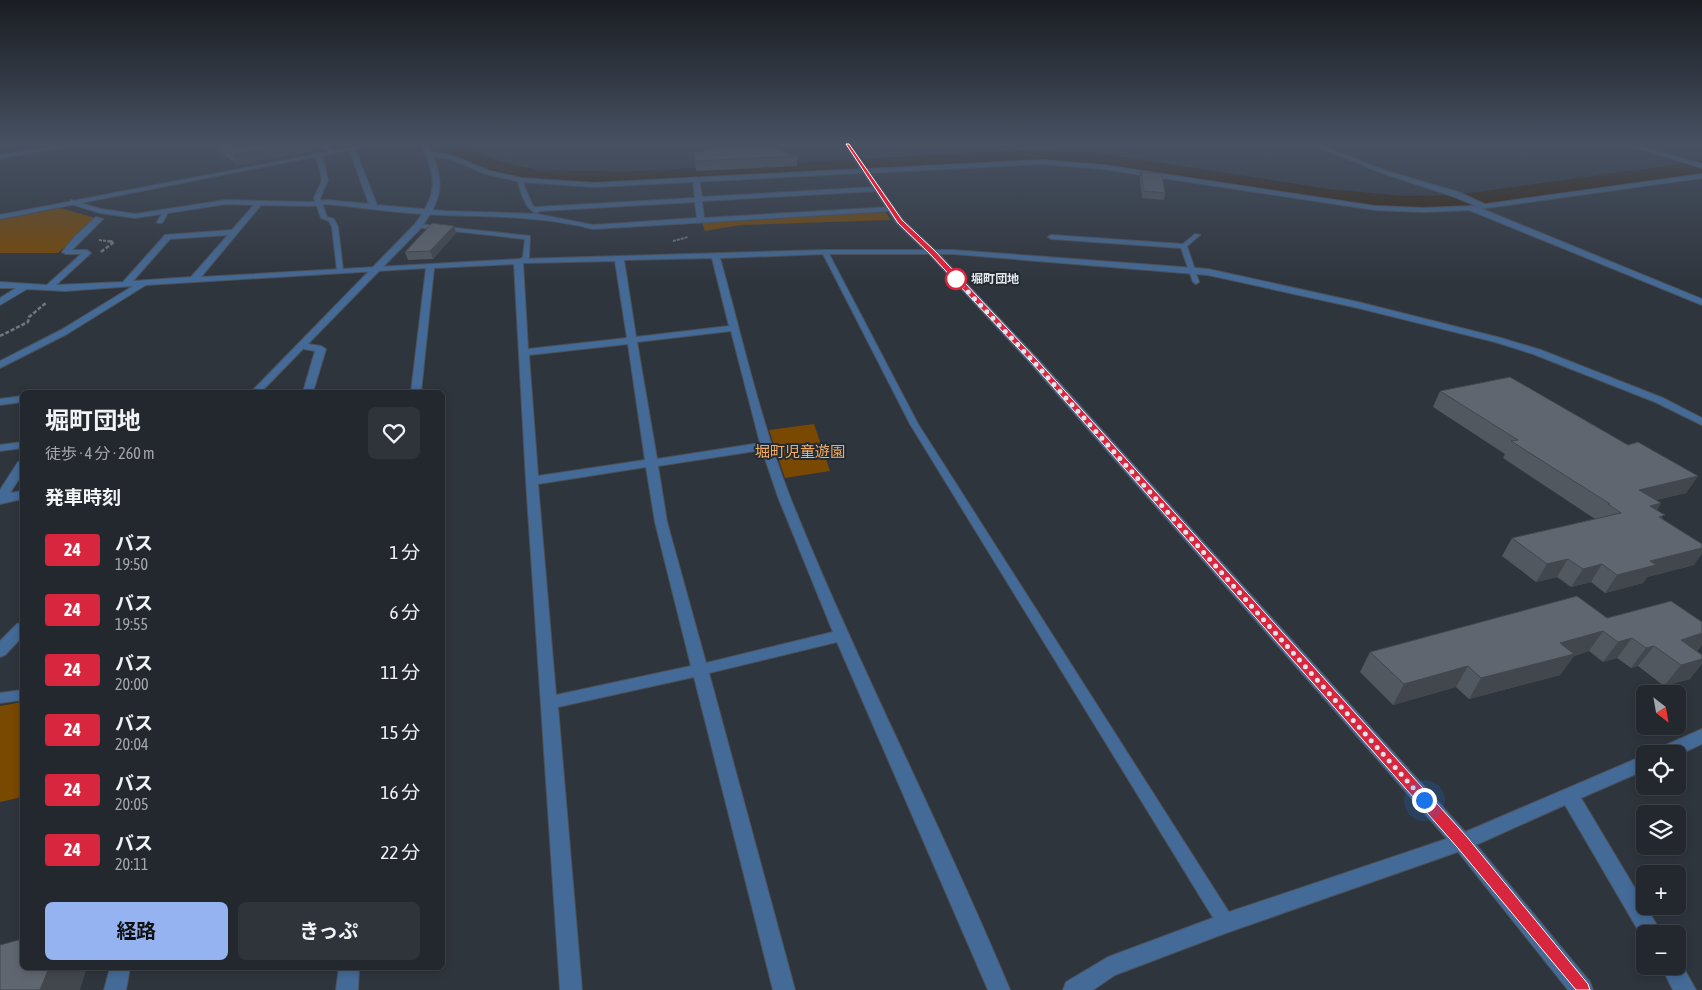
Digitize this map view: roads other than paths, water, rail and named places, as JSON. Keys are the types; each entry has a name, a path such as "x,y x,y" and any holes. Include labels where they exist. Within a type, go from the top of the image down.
{"street":[{"path":"0,217 131,191"},
{"path":"368,191 374,207"},
{"path":"258,390 418,226 434,203 437,191"},
{"path":"698,191 701,221"},
{"path":"74,202 126,215 165,213 226,202 318,202 429,212 535,212 699,199 837,191"},
{"path":"878,191 900,222 932,252 1034,362 1462,842 1582,990"},
{"path":"1264,191 1375,208 1423,210 1474,205 1485,206 1592,191"},
{"path":"1446,191 1474,205 1702,302"},
{"path":"193,280 260,203"},
{"path":"535,212 593,227 891,209"},
{"path":"49,287 87,253 66,252 99,219"},
{"path":"126,284 168,237 233,232"},
{"path":"0,285 49,287 126,284 376,268 825,252 932,252 1086,261 1208,272 1358,304 1498,340 1537,352 1659,400 1702,422"},
{"path":"715,255 766,446 784,497 842,635 999,990"},
{"path":"619,258 661,522 784,990"},
{"path":"520,262 518,264 532,481 571,990"},
{"path":"416,390 430,266"},
{"path":"0,365 64,332 144,283"},
{"path":"0,302 24,287"},
{"path":"524,353 734,328"},
{"path":"301,346 321,349 309,390"},
{"path":"0,402 20,399"},
{"path":"1659,400 1702,412"},
{"path":"0,448 20,445"},
{"path":"532,481 766,446"},
{"path":"0,499 20,468"},
{"path":"0,499 20,495"},
{"path":"0,651 20,630"},
{"path":"549,703 699,670 842,635"},
{"path":"1682,745 1702,736"},
{"path":"1074,990 1108,966 1226,923 1462,842 1636,766"},
{"path":"1568,795 1646,925"},
{"path":"115,990 120,970"},
{"path":"346,990 349,970"},
{"path":"1676,975 1685,990"}],"lane":[{"path":"320,191 317,198 324,218 332,220 335,227 340,270"},
{"path":"523,191 535,212"},
{"path":"160,222 165,213"},
{"path":"418,226 528,237 526,258 520,262"},
{"path":"1051,236 1184,246 1197,236"},
{"path":"1184,246 1196,282"},
{"path":"825,252 914,424 1226,923"},
{"path":"0,698 20,695"}],"waterway":[{"path":"1298,191 1404,203 1456,202 1534,191"}],"place":[{"name":"堀町団地","path":"956,279"}],"park label":[{"name":"堀町児童遊園","path":"800,451"}]}
